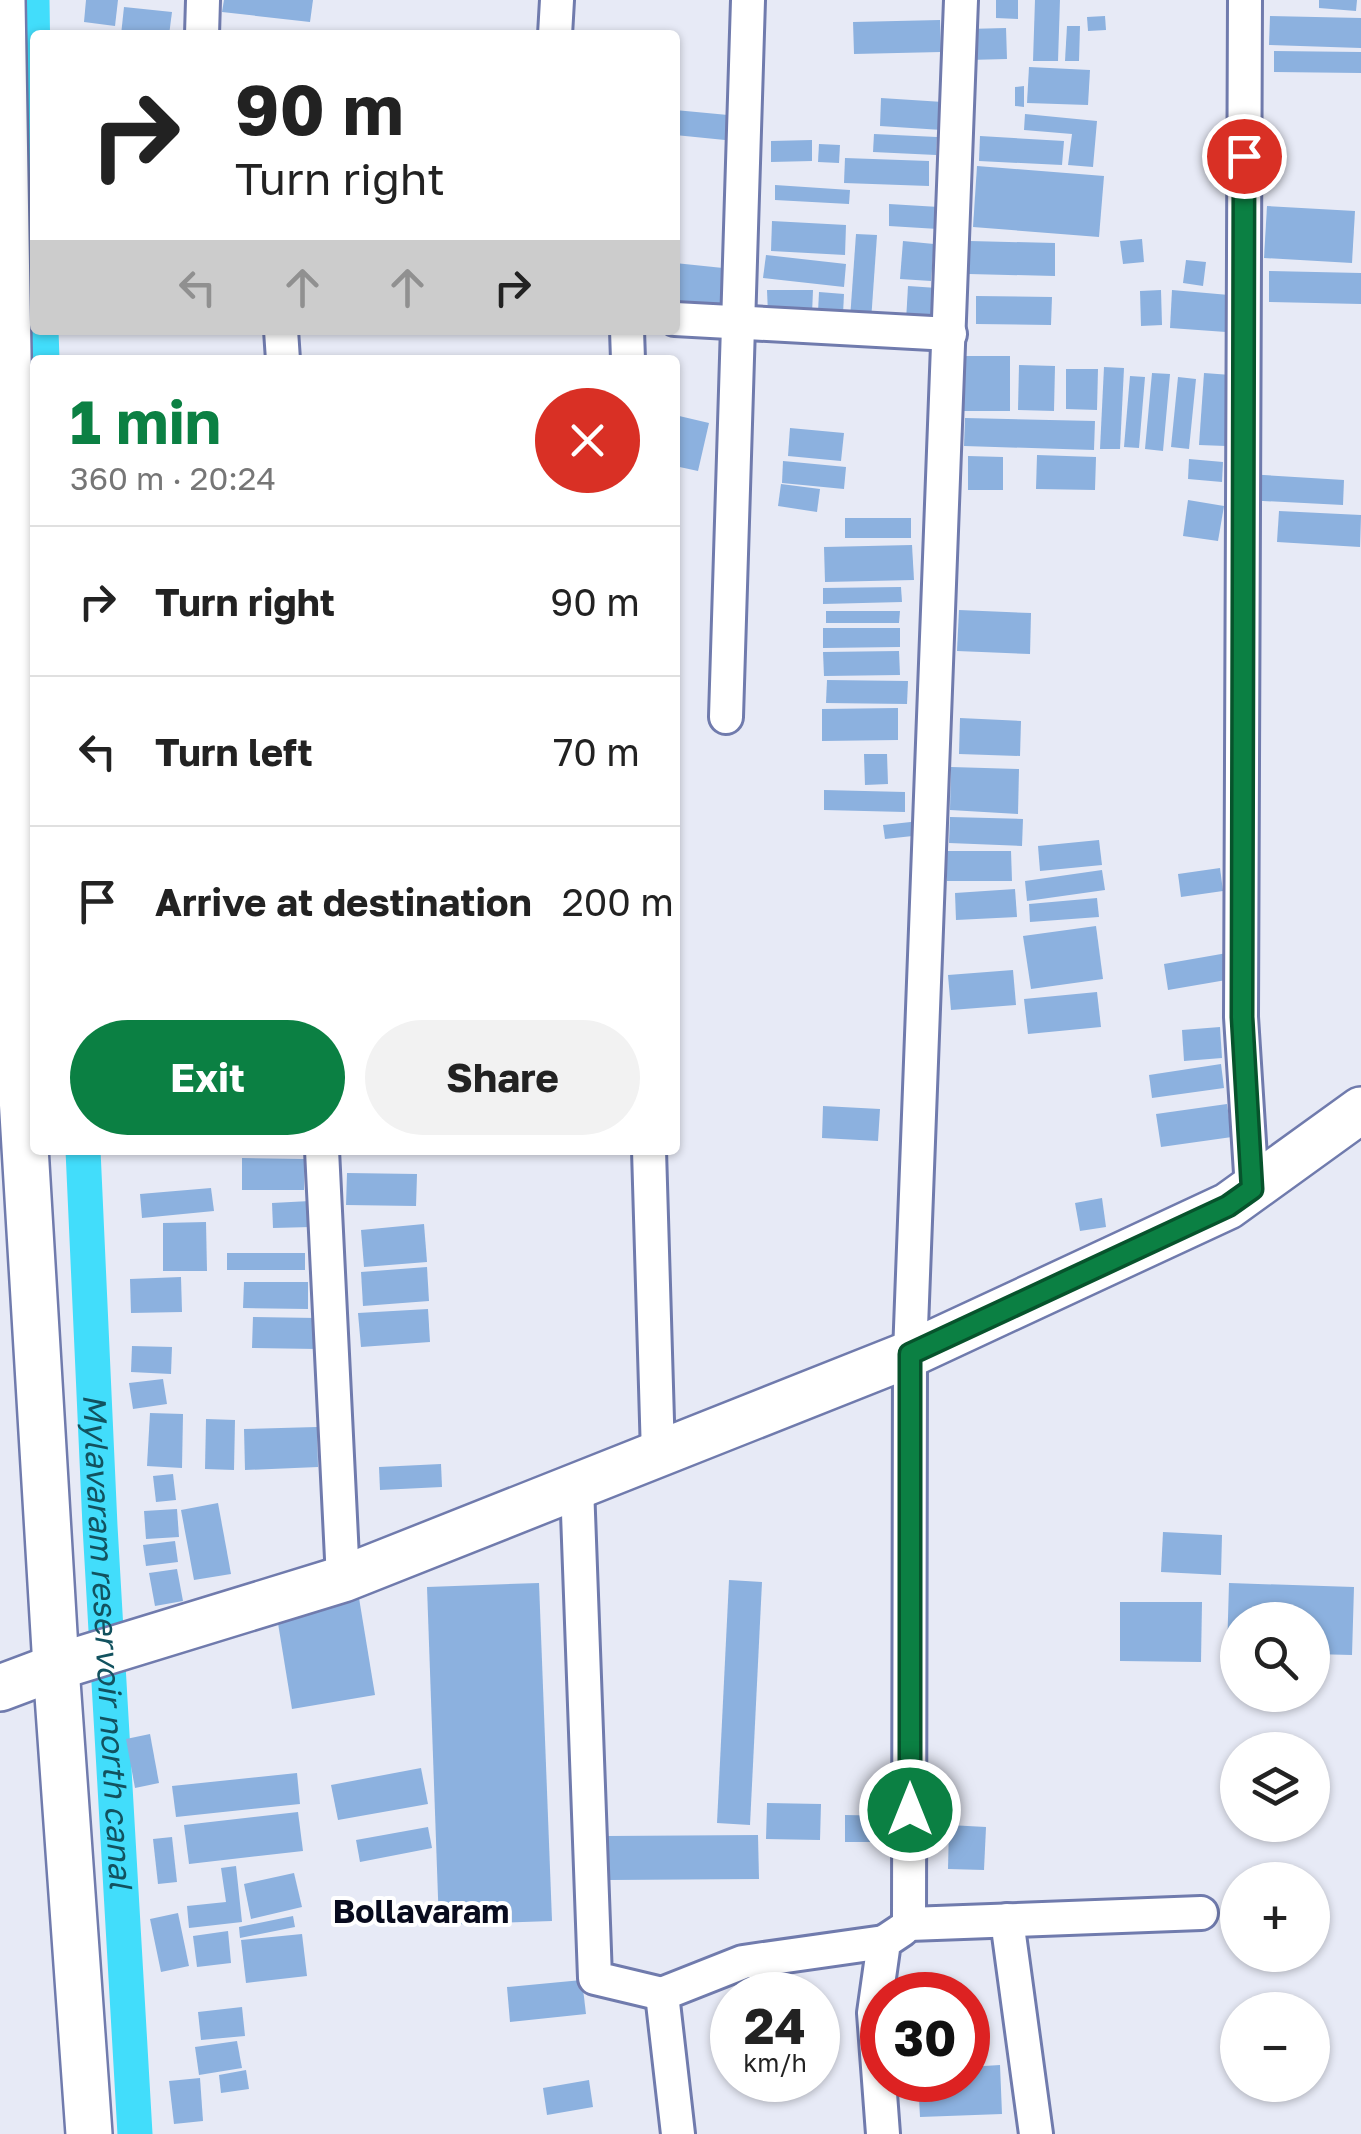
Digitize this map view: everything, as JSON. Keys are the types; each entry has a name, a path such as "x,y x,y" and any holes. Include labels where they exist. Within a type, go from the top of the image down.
{"main road":[{"path":"2,0 21,288 10,1064 90,2134"},
{"path":"0,1688 56,1667 343,1579 910,1354 1228,1206 1361,1110"}],"street":[{"path":"202,30 203,0"},
{"path":"555,30 556,0"},
{"path":"726,717 748,0"},
{"path":"883,2134 874,2014 896,1933 910,1354 961,0"},
{"path":"1245,0 1242,1017 1252,1189"},
{"path":"680,320 950,334"},
{"path":"322,1155 343,1579"},
{"path":"650,1155 658,1454"},
{"path":"577,1486 595,1978 662,1994 743,1962 896,1933 1007,1920 1201,1914"},
{"path":"1007,1920 1036,2134"},
{"path":"662,1994 678,2134"}],"building":[{"path":"86,0 118,0 115,26 84,22"},
{"path":"224,0 313,0 310,22 222,12"},
{"path":"996,0 1018,0 1018,19 996,18"},
{"path":"1035,0 1060,0 1058,61 1033,61"},
{"path":"1319,0 1357,0 1356,11 1319,8"},
{"path":"124,7 172,12 170,30 122,30"},
{"path":"1105,16 1106,30 1088,31 1087,17"},
{"path":"1270,16 1361,18 1361,48 1269,45"},
{"path":"940,20 941,52 854,54 853,22"},
{"path":"1067,26 1080,26 1079,61 1065,61"},
{"path":"1006,28 1007,59 968,60 967,29"},
{"path":"1274,51 1361,52 1361,73 1274,72"},
{"path":"1029,67 1090,70 1088,105 1027,103"},
{"path":"1024,86 1024,107 1015,106 1015,87"},
{"path":"881,98 943,102 942,130 880,126"},
{"path":"680,110 728,115 725,140 680,136"},
{"path":"1025,114 1097,121 1093,167 1068,165 1072,134 1024,130"},
{"path":"874,134 937,137 936,155 873,152"},
{"path":"980,136 1064,141 1062,165 979,161"},
{"path":"812,140 812,161 771,162 771,141"},
{"path":"819,144 840,145 839,163 818,162"},
{"path":"845,158 929,161 929,186 844,183"},
{"path":"977,166 1104,176 1099,237 973,227"},
{"path":"775,185 850,190 849,204 775,200"},
{"path":"889,204 939,207 938,229 889,226"},
{"path":"1267,206 1355,211 1352,263 1264,258"},
{"path":"772,221 846,225 845,255 771,251"},
{"path":"856,234 877,235 871,321 850,319"},
{"path":"1142,239 1144,262 1123,264 1120,241"},
{"path":"903,241 934,244 931,281 900,279"},
{"path":"970,241 1055,243 1055,276 969,274"},
{"path":"766,255 846,264 844,287 763,278"},
{"path":"1186,260 1206,262 1203,286 1183,283"},
{"path":"680,264 723,268 719,314 680,310"},
{"path":"1269,271 1361,273 1361,304 1269,302"},
{"path":"908,286 937,288 935,323 906,321"},
{"path":"767,290 813,290 812,314 768,314"},
{"path":"1161,290 1162,325 1141,326 1140,291"},
{"path":"1172,290 1229,295 1226,332 1170,328"},
{"path":"819,292 844,294 843,314 818,312"},
{"path":"976,296 1052,297 1051,325 976,324"},
{"path":"956,356 1010,356 1010,411 957,411"},
{"path":"1019,365 1055,366 1054,411 1018,410"},
{"path":"1104,367 1124,368 1120,449 1100,449"},
{"path":"1066,369 1098,369 1097,410 1066,409"},
{"path":"1152,373 1170,374 1163,451 1145,449"},
{"path":"1204,373 1231,375 1226,446 1199,445"},
{"path":"1130,376 1145,377 1139,448 1124,447"},
{"path":"1178,377 1196,379 1189,449 1171,447"},
{"path":"680,416 709,423 698,471 680,467"},
{"path":"965,418 1095,421 1094,450 964,446"},
{"path":"790,428 844,433 841,461 788,456"},
{"path":"1037,455 1096,457 1095,490 1036,489"},
{"path":"968,456 1003,457 1003,490 968,490"},
{"path":"1189,459 1223,462 1222,482 1188,479"},
{"path":"783,461 846,467 844,489 782,483"},
{"path":"1247,474 1344,480 1343,505 1245,500"},
{"path":"781,484 820,489 817,512 778,506"},
{"path":"1188,500 1224,506 1218,541 1183,536"},
{"path":"1279,511 1361,515 1360,547 1277,542"},
{"path":"845,518 911,518 911,538 845,538"},
{"path":"912,545 914,580 825,582 824,547"},
{"path":"901,587 902,602 823,604 823,588"},
{"path":"959,610 1031,613 1030,654 957,651"},
{"path":"826,611 900,611 899,623 826,623"},
{"path":"823,628 900,628 900,647 823,648"},
{"path":"899,651 900,675 824,676 823,652"},
{"path":"827,680 908,681 907,704 826,703"},
{"path":"898,708 898,740 822,741 822,709"},
{"path":"960,718 1021,721 1020,756 959,754"},
{"path":"864,754 887,754 888,784 865,785"},
{"path":"951,767 1019,769 1018,814 950,810"},
{"path":"824,790 905,792 905,812 824,810"},
{"path":"950,817 1023,819 1022,846 949,843"},
{"path":"920,821 922,835 885,839 883,825"},
{"path":"1099,840 1102,865 1040,871 1038,846"},
{"path":"947,851 1011,851 1012,881 947,881"},
{"path":"1220,868 1223,891 1181,897 1178,874"},
{"path":"1102,870 1105,890 1027,901 1025,881"},
{"path":"1015,889 1017,917 956,920 955,893"},
{"path":"1097,898 1099,917 1030,922 1029,904"},
{"path":"1096,926 1103,979 1031,989 1023,936"},
{"path":"1227,953 1232,979 1168,990 1164,964"},
{"path":"1013,970 1016,1005 951,1010 948,975"},
{"path":"1097,992 1101,1027 1028,1034 1024,999"},
{"path":"1220,1027 1222,1058 1184,1061 1182,1030"},
{"path":"1221,1064 1224,1088 1152,1098 1149,1075"},
{"path":"1227,1104 1232,1137 1161,1147 1156,1114"},
{"path":"823,1106 880,1109 878,1141 822,1138"},
{"path":"242,1158 305,1159 304,1190 242,1190"},
{"path":"347,1173 417,1174 416,1206 346,1205"},
{"path":"211,1188 214,1211 142,1218 140,1194"},
{"path":"1102,1198 1106,1227 1080,1231 1075,1203"},
{"path":"310,1201 311,1227 273,1228 272,1203"},
{"path":"206,1222 207,1271 163,1271 163,1223"},
{"path":"424,1224 427,1262 364,1267 361,1230"},
{"path":"227,1253 305,1253 305,1270 227,1270"},
{"path":"427,1267 429,1301 363,1306 361,1272"},
{"path":"181,1277 182,1312 131,1313 130,1279"},
{"path":"244,1282 308,1282 308,1309 243,1308"},
{"path":"428,1309 430,1342 361,1347 358,1313"},
{"path":"253,1317 317,1318 317,1349 252,1348"},
{"path":"132,1346 172,1347 171,1374 131,1372"},
{"path":"163,1379 167,1404 133,1409 129,1383"},
{"path":"150,1413 183,1414 182,1468 147,1466"},
{"path":"206,1419 235,1420 234,1470 205,1469"},
{"path":"317,1427 318,1467 245,1470 244,1429"},
{"path":"441,1464 442,1487 380,1490 379,1467"},
{"path":"173,1474 176,1500 156,1502 153,1476"},
{"path":"218,1503 231,1574 194,1580 181,1510"},
{"path":"177,1509 179,1537 146,1539 144,1511"},
{"path":"1163,1532 1222,1535 1221,1575 1161,1572"},
{"path":"175,1541 178,1562 146,1566 143,1545"},
{"path":"177,1569 183,1601 155,1606 149,1573"},
{"path":"729,1580 762,1582 750,1825 717,1823"},
{"path":"539,1583 552,1921 439,1925 427,1587"},
{"path":"1229,1583 1354,1587 1352,1655 1330,1654 1330,1602 1228,1602"},
{"path":"359,1598 375,1695 292,1709 276,1611"},
{"path":"1120,1602 1202,1602 1201,1662 1120,1661"},
{"path":"150,1734 159,1783 135,1788 126,1739"},
{"path":"421,1768 428,1804 338,1820 331,1785"},
{"path":"297,1773 300,1804 176,1817 172,1786"},
{"path":"767,1803 821,1804 820,1840 766,1839"},
{"path":"298,1812 303,1851 189,1864 184,1825"},
{"path":"845,1815 898,1816 898,1842 845,1842"},
{"path":"949,1825 986,1827 984,1870 948,1869"},
{"path":"428,1827 432,1848 360,1862 356,1840"},
{"path":"758,1835 759,1879 608,1880 608,1836"},
{"path":"172,1837 177,1882 158,1884 153,1839"},
{"path":"236,1866 242,1922 189,1928 187,1906 226,1902 221,1868"},
{"path":"294,1873 302,1907 251,1919 244,1884"},
{"path":"178,1913 189,1966 161,1972 150,1919"},
{"path":"293,1916 295,1927 240,1938 239,1927"},
{"path":"228,1931 231,1963 197,1967 193,1936"},
{"path":"302,1934 307,1976 246,1983 241,1940"},
{"path":"582,1980 586,2014 510,2022 507,1987"},
{"path":"242,2007 245,2036 201,2040 198,2012"},
{"path":"237,2041 242,2068 199,2075 195,2047"},
{"path":"1000,2065 1002,2114 920,2117 919,2102 990,2102 990,2066"},
{"path":"246,2070 249,2089 221,2093 219,2075"},
{"path":"200,2078 203,2121 174,2124 169,2081"},
{"path":"589,2080 593,2107 547,2115 543,2088"}],"waterway":[{"name":"Mylavaram reservoir north canal","path":"32,0 32,30"},
{"name":"Mylavaram reservoir north canal","path":"41,335 42,355"},
{"name":"Mylavaram reservoir north canal","path":"83,1155 135,2134"}],"district":[{"name":"Bollavaram","path":"421,1912"}],"route":[{"path":"910,1810 910,1354 1228,1206 1252,1189 1242,1017 1244,156"}]}
